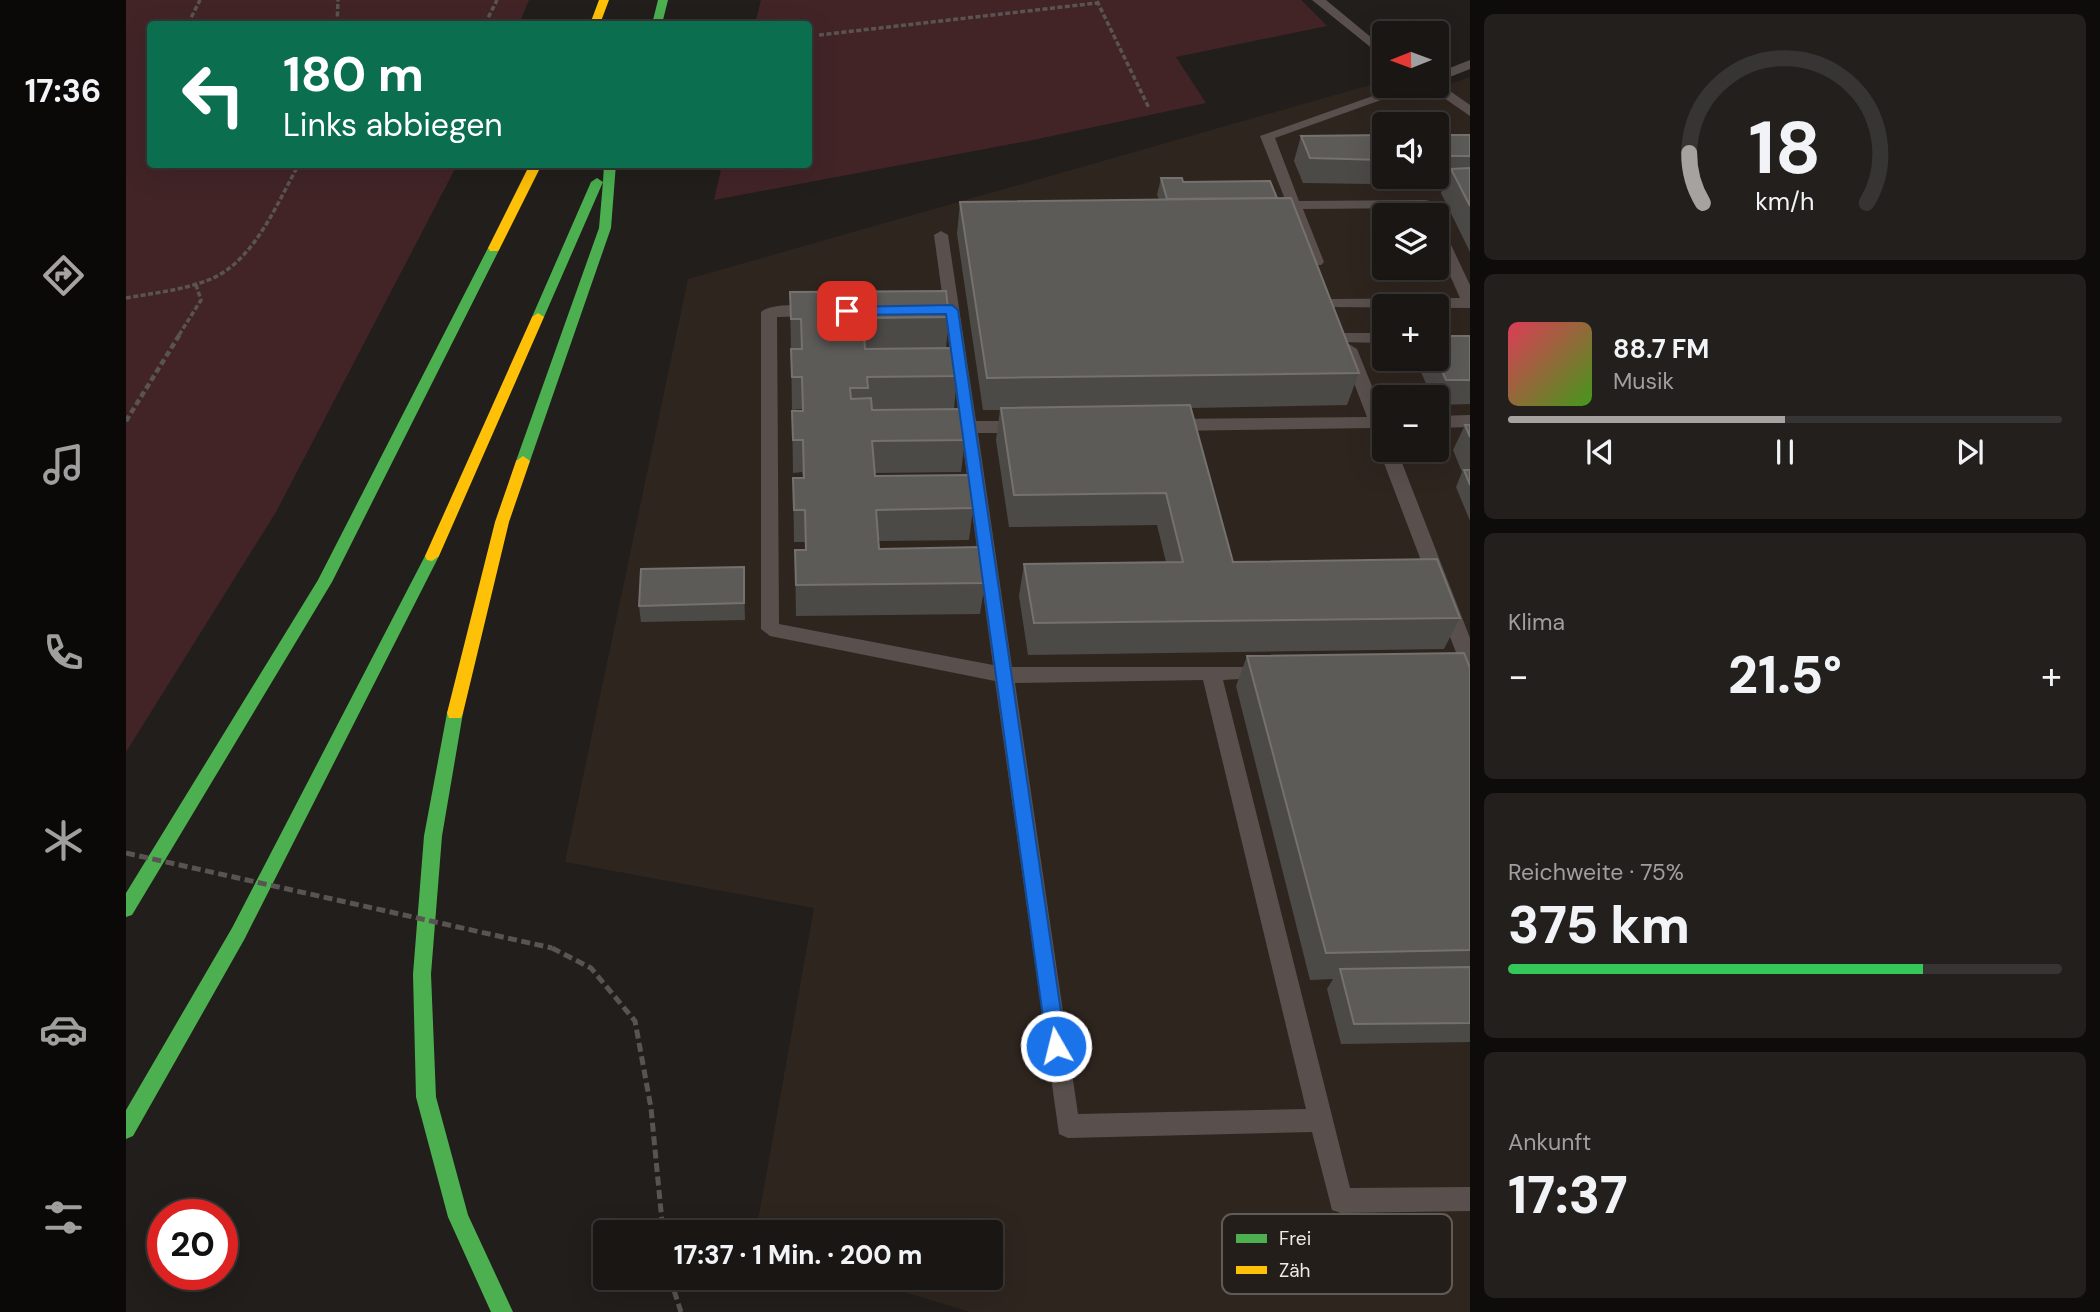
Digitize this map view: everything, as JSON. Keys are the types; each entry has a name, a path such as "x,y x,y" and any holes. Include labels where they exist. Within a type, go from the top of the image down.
{"highway":[{"path":"596,21 604,0"},
{"path":"658,21 663,0"},
{"path":"126,909 324,582 534,168"},
{"path":"126,1129 238,934 445,530 603,168"},
{"path":"502,1312 458,1217 426,1097 422,974 433,836 461,680 498,535 605,228 610,168"}],"lane":[{"path":"1318,0 1372,44"},
{"path":"1449,74 1470,64"},
{"path":"1449,91 1470,112"},
{"path":"1372,400 1267,136 1378,98"},
{"path":"1294,205 1372,204"},
{"path":"941,235 945,310 964,425 980,560 1004,675 1068,1126 1321,1119"},
{"path":"1334,309 1470,303 1449,257"},
{"path":"1334,309 1372,331"},
{"path":"834,311 769,312 770,629 1004,675 1279,671"},
{"path":"1449,422 1470,421"},
{"path":"1146,425 1372,422"},
{"path":"964,425 1037,426"},
{"path":"1392,462 1465,667"},
{"path":"1211,672 1341,1202 1470,1199"}],"path":[{"path":"190,21 200,0"},
{"path":"337,21 338,0"},
{"path":"486,21 497,0"},
{"path":"819,35 1097,1 1149,108"},
{"path":"126,298 220,275 238,260 269,217 297,168"},
{"path":"126,421 201,299 195,282"},
{"path":"126,853 552,948 591,968 635,1021 651,1108 662,1220"},
{"path":"674,1290 681,1312"}],"shaded area":[{"path":"126,0 529,0 520,21 147,21 147,168 455,168 276,512 126,752"},
{"path":"761,0 1301,0 1327,26 1176,57 1206,103 1038,139 714,200 721,168 812,168 812,21 756,21"},
{"path":"1470,77 1470,1312 970,1312 898,1290 1003,1290 1003,1220 758,1220 814,908 565,862 688,279 1372,84 1372,98 1449,98 1449,84"}],"building":[{"path":"1372,135 1372,160 1310,158 1301,136"},
{"path":"1449,135 1470,135 1470,156 1449,156"},
{"path":"1470,168 1470,206 1451,169"},
{"path":"1161,178 1182,178 1183,182 1270,181 1277,198 1167,199"},
{"path":"1291,198 1359,373 987,378 960,202"},
{"path":"946,291 949,317 863,318 865,349 953,348 957,376 867,377 868,388 850,388 851,399 871,398 872,410 961,409 965,440 872,441 875,476 969,475 973,508 876,510 879,549 980,547 985,583 796,585 795,550 806,550 805,510 794,510 793,478 804,478 803,440 793,440 792,411 803,411 802,377 792,377 791,349 802,349 801,319 791,319 790,292"},
{"path":"1449,336 1470,336 1470,380 1446,380 1442,371 1449,371"},
{"path":"1190,405 1233,562 1437,559 1460,618 1034,623 1024,564 1183,562 1166,493 1014,495 1001,408"},
{"path":"1464,470 1470,470 1470,485"},
{"path":"744,567 744,603 639,606 641,569"},
{"path":"1464,653 1470,668 1470,950 1326,953 1247,656"},
{"path":"1470,967 1470,1023 1354,1024 1340,969"}],"traffic: fast":[{"path":"658,21 663,0"},
{"path":"523,461 605,228 610,168"},
{"path":"538,317 597,182"},
{"path":"126,909 324,582 494,248"},
{"path":"126,1129 238,934 432,556"},
{"path":"455,713 433,836 422,974 426,1097 458,1217 502,1312"}],"traffic: slow":[{"path":"596,21 604,0"},
{"path":"494,248 534,168"},
{"path":"432,556 538,317"},
{"path":"455,713 502,522 523,461"}],"route":[{"path":"847,311 952,310 1056,1046"}]}
